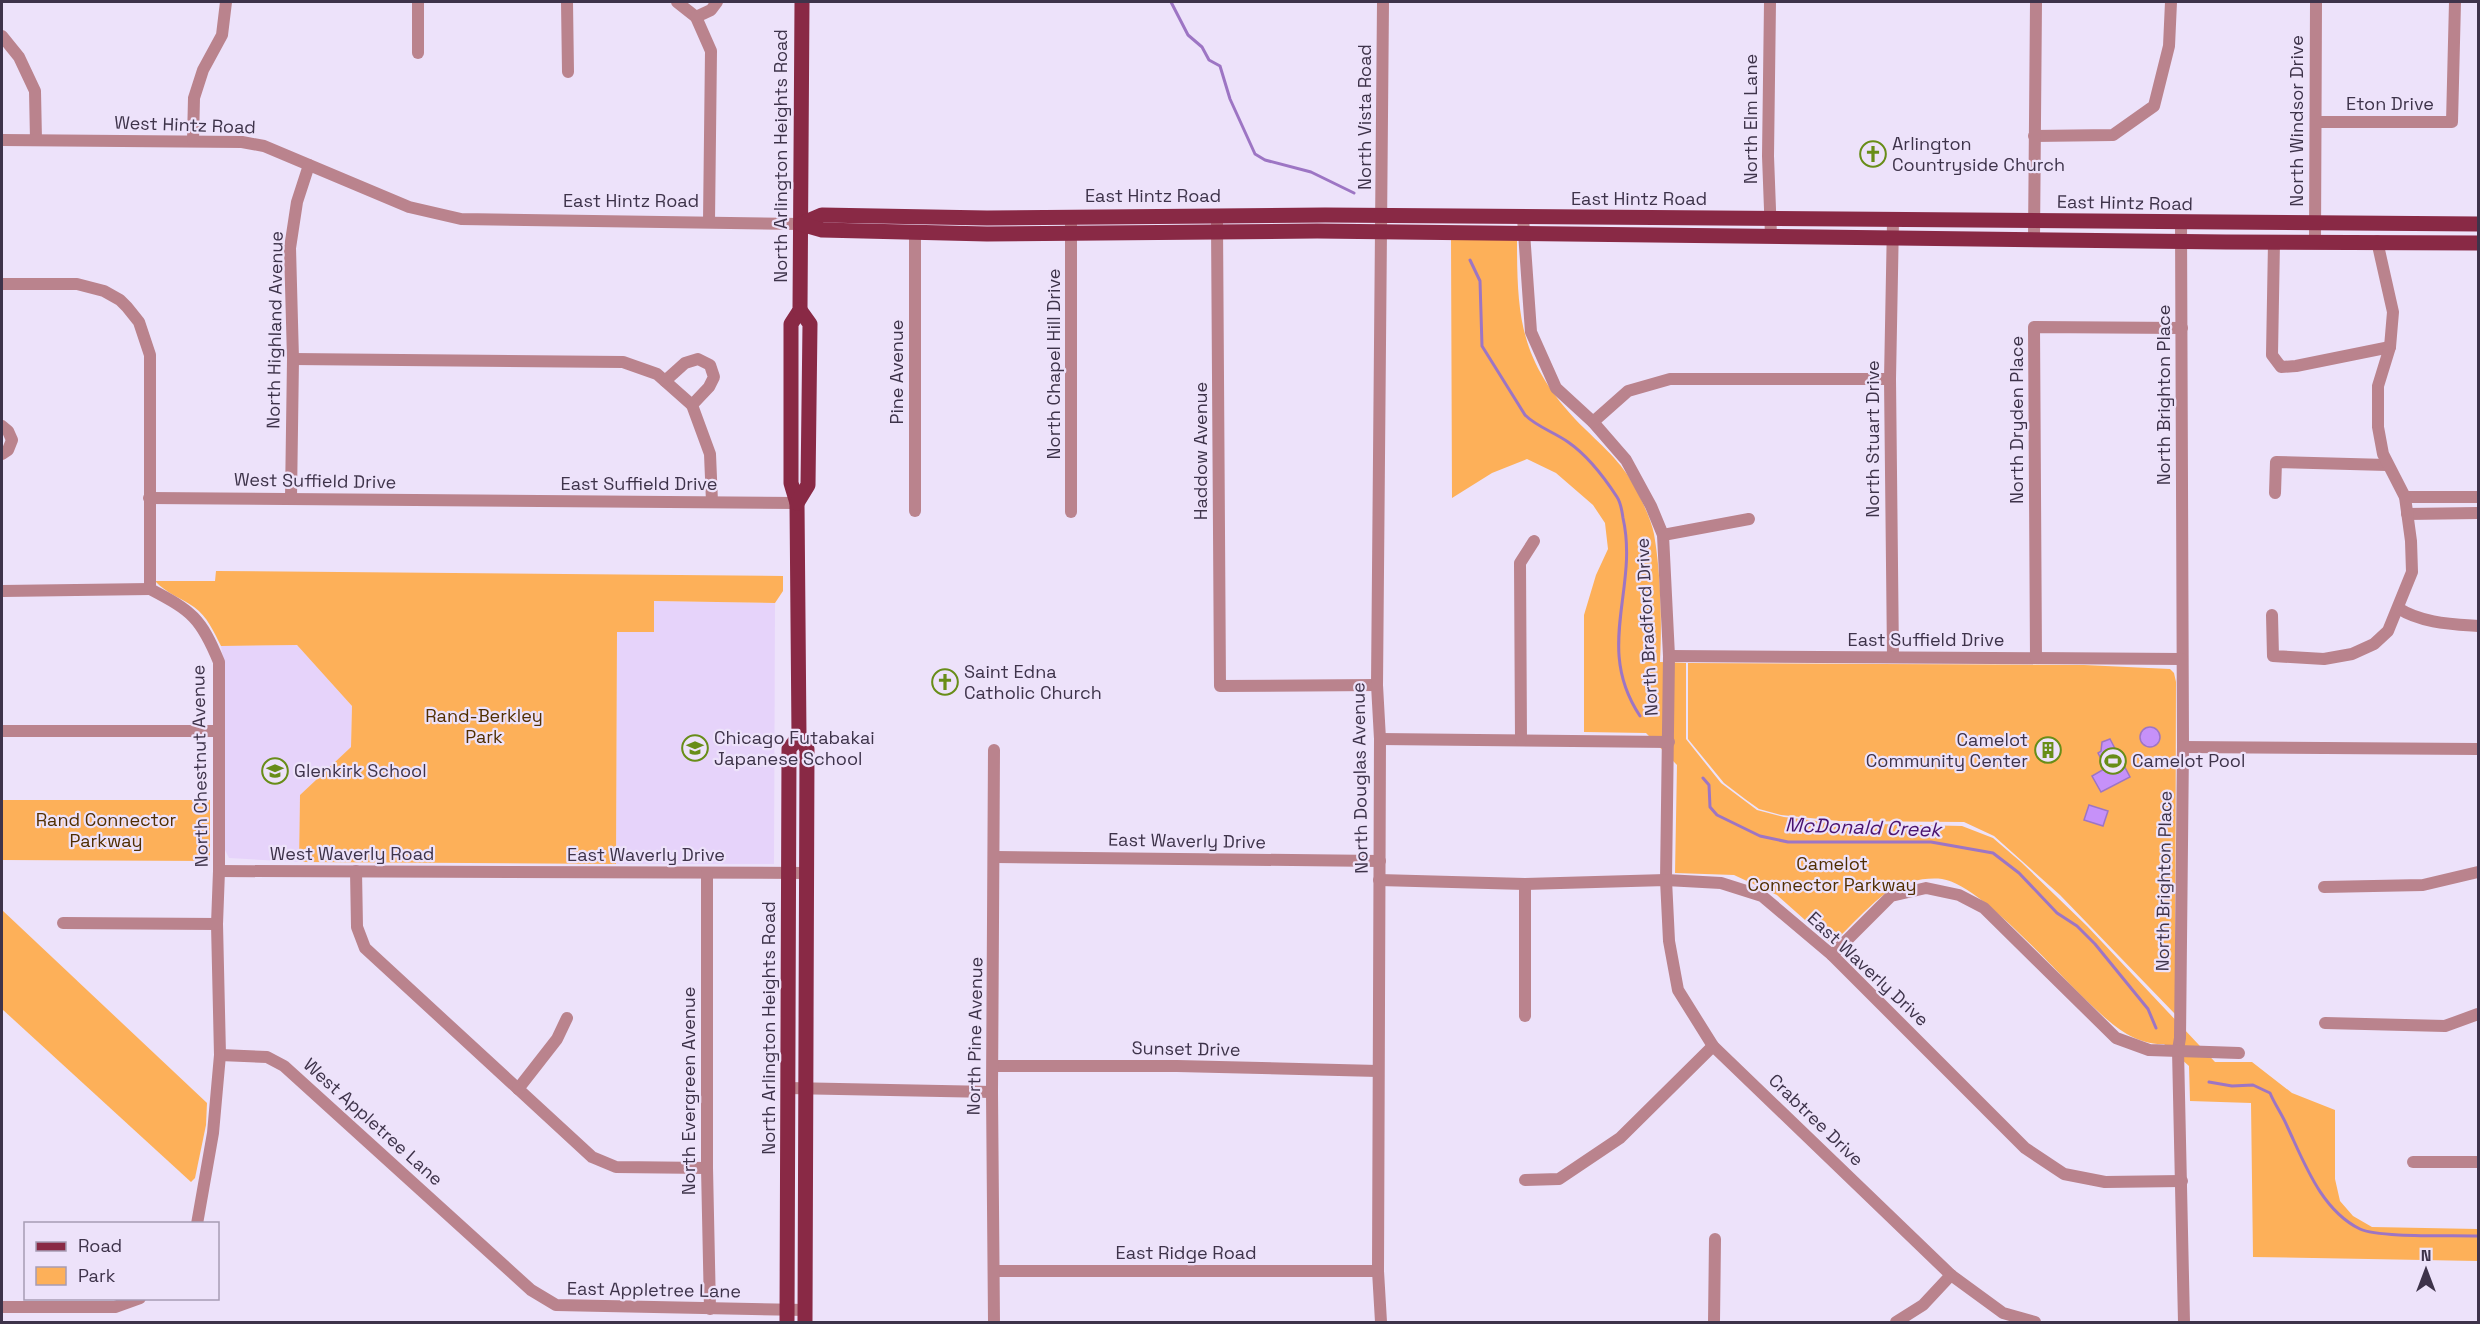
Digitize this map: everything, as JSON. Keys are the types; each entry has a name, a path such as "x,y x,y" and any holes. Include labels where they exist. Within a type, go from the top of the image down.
{"main road":[{"name":"North Arlington Heights Road","path":"802,2 800,310 791,324 791,483 797,503 799,736 807,749 805,1316"},
{"name":"East Hintz Road","path":"801,224 822,215 916,218 1383,216 2478,224"},
{"name":"East Hintz Road","path":"801,224 822,230 1072,235 1383,232 2478,243"},
{"name":"North Arlington Heights Road","path":"787,1316 789,749 799,736"}],"street":[{"path":"193,141 194,98 203,70 222,35 226,2"},
{"path":"418,2 418,53"},
{"path":"567,2 568,72"},
{"path":"677,2 696,17 711,51 710,221"},
{"path":"696,17 711,10 717,2"},
{"name":"North Vista Road","path":"1383,2 1383,232"},
{"name":"North Elm Lane","path":"1770,2 1768,156 1771,236"},
{"path":"2034,238 2036,2"},
{"path":"2034,136 2113,135 2154,106 2169,46 2171,2"},
{"name":"North Windsor Drive","path":"2315,241 2316,2"},
{"name":"Eton Drive","path":"2316,122 2452,122 2455,2"},
{"path":"2,36 19,57 35,91 36,140"},
{"name":"West Hintz Road","path":"2,140 242,142 264,146 410,207 461,219"},
{"name":"North Highland Avenue","path":"291,498 293,359 290,248 297,202 309,165"},
{"name":"North Chapel Hill Drive","path":"1071,216 1071,512"},
{"name":"Haddow Avenue","path":"1217,216 1220,686 1377,685"},
{"name":"North Bradford Drive","path":"1523,218 1531,332 1556,388 1593,422 1626,460 1651,506 1663,535 1669,656 1666,880"},
{"name":"East Hintz Road","path":"461,219 801,224"},
{"name":"North Stuart Drive","path":"1893,221 1890,379 1893,657"},
{"name":"North Brighton Place","path":"2181,223 2183,747 2180,1038 2178,1050 2184,1323"},
{"name":"North Douglas Avenue","path":"1381,1323 1378,1271 1380,739 1377,685 1383,232"},
{"name":"Pine Avenue","path":"915,233 915,510"},
{"path":"2272,615 2273,656 2324,659 2352,654 2374,644 2388,631 2412,572 2405,497 2382,454 2378,427 2378,386 2390,347 2393,312 2377,241"},
{"path":"2274,242 2272,355 2280,367 2296,366 2390,347"},
{"path":"2,284 77,284 104,291 120,300 139,322 150,355 150,589 2,591"},
{"name":"North Dryden Place","path":"2036,658 2034,327 2182,328"},
{"path":"293,359 623,362 657,374 692,405 710,454 712,502"},
{"path":"665,381 685,363 698,359 710,365 714,377 709,387 692,405"},
{"path":"1593,422 1628,391 1670,379 1890,379"},
{"path":"2,426 8,431 12,440 8,450 2,454"},
{"path":"2275,493 2276,462 2387,465"},
{"path":"2405,497 2478,497"},
{"name":"West Suffield Drive","path":"149,498 481,502"},
{"name":"East Suffield Drive","path":"481,502 797,503"},
{"path":"2407,514 2478,513"},
{"path":"1663,535 1749,519"},
{"path":"1521,740 1520,563 1534,541"},
{"name":"North Chestnut Avenue","path":"150,589 185,608 206,631 219,662 217,924 220,1055 213,1133 197,1222"},
{"path":"2398,608 2410,616 2448,624 2478,626"},
{"name":"East Suffield Drive","path":"1669,656 2182,659"},
{"path":"2,730 219,731"},
{"path":"1380,739 1669,742"},
{"path":"2183,747 2478,749"},
{"name":"North Pine Avenue","path":"994,750 992,1092 994,1323"},
{"name":"East Waverly Drive","path":"995,857 1380,861"},
{"name":"West Waverly Road","path":"219,871 485,873"},
{"path":"356,871 357,927 364,948 592,1157 616,1167 707,1168"},
{"path":"2324,886 2423,885 2478,872"},
{"name":"East Waverly Drive","path":"485,873 807,873"},
{"name":"North Evergreen Avenue","path":"707,873 707,1168 710,1309"},
{"name":"East Waverly Drive","path":"1380,880 1525,884 1666,880 1721,883 1761,896 1832,955 2025,1148 2064,1174 2104,1182 2182,1181"},
{"name":"Crabtree Drive","path":"1666,880 1669,941 1678,990 1713,1046 1952,1275 2003,1313 2035,1323"},
{"path":"1525,884 1525,1016"},
{"path":"1832,955 1891,896 1926,888 1959,895 1984,908 2116,1038 2149,1050 2239,1053"},
{"path":"63,922 217,924"},
{"path":"2325,1023 2445,1026 2478,1014"},
{"path":"518,1089 557,1039 567,1018"},
{"path":"1525,1180 1559,1179 1620,1138 1713,1046"},
{"name":"West Appletree Lane","path":"220,1055 267,1057 284,1066 487,1250"},
{"name":"Sunset Drive","path":"993,1066 1378,1071"},
{"path":"788,1088 992,1092"},
{"path":"2413,1162 2478,1162"},
{"path":"1714,1323 1715,1239"},
{"name":"East Appletree Lane","path":"487,1250 531,1290 556,1305 710,1309 805,1316"},
{"name":"East Ridge Road","path":"994,1271 1378,1271"},
{"path":"1896,1323 1923,1305 1952,1275"},
{"path":"2,1307 115,1307 137,1300"}],"shaded area":[{"name":"Chicago Futabakai Japanese School","path":"654,601 775,603 774,864 616,864 617,632"},
{"name":"Glenkirk School","path":"297,645 352,706 351,747 300,795 299,862 229,858 225,850 224,664 221,646"},
{"path":"2150,727 2157,730 2160,737 2157,744 2150,747 2143,744 2140,737 2143,730"},
{"path":"2110,739 2130,777 2101,792 2092,776 2106,768 2098,753 2101,751 2102,742"},
{"path":"2089,805 2108,811 2103,826 2084,820"}],"green space":[{"name":"Camelot Connector Parkway","path":"1451,238 1517,239 1518,291 1525,336 1532,356 1557,397 1621,466 1633,484 1651,522 1658,566 1661,614 1660,662 1686,663 1686,739 1721,783 1757,810 1784,817 1834,823 1962,826 1993,838 2087,926 2215,1062 2252,1062 2292,1093 2335,1110 2335,1179 2340,1201 2353,1216 2372,1227 2478,1229 2478,1261 2253,1257 2251,1103 2190,1101 2189,1066 2164,1044 2142,1041 2113,1024 1997,912 1958,885 1942,879 1929,879 1895,888 1875,902 1832,944 1777,895 1734,875 1675,873 1677,765 1646,733 1584,732 1584,615 1596,575 1608,549 1605,523 1593,505 1556,473 1527,459 1492,473 1452,498"},
{"name":"Rand-Berkley Park","path":"216,571 783,576 783,591 775,603 654,601 654,632 617,632 616,864 299,862 300,795 351,747 352,706 297,645 221,646 210,625 199,611 155,581 215,581"},
{"path":"1688,663 2084,665 2170,669 2174,673 2176,682 2175,1014 2060,895 1994,836 1964,822 1839,821 1781,815 1759,809 1745,799 1724,783 1688,739"},
{"name":"Rand Connector Parkway","path":"2,800 210,800 210,861 2,860"},
{"path":"2,910 207,1103 206,1125 195,1178 191,1182 2,1009"}],"waterway":[{"name":"McDonald Creek","path":"1171,2 1188,35 1202,47 1209,60 1220,66 1230,99 1255,154 1265,160 1311,172 1354,193"},
{"name":"McDonald Creek","path":"1470,260 1480,281 1482,346 1525,415 1582,453 1601,474 1619,502 1626,544 1626,569 1620,618 1620,666 1627,691 1640,716"},
{"name":"McDonald Creek","path":"1703,778 1709,785 1710,807 1717,815 1760,836 1788,842 1931,842 1993,853 2019,873 2057,913 2077,926 2095,944 2148,1009 2156,1028"},
{"name":"McDonald Creek","path":"2209,1082 2232,1086 2253,1085 2270,1093 2315,1184 2324,1198 2346,1221 2360,1229 2383,1234 2478,1236"}],"place":[{"name":"Arlington Countryside Church","path":"1873,154"},
{"name":"Saint Edna Catholic Church","path":"945,682"},
{"name":"Chicago Futabakai Japanese School","path":"695,748"},
{"name":"Camelot Community Center","path":"2048,750"},
{"name":"Camelot Pool","path":"2113,761"},
{"name":"Glenkirk School","path":"275,771"}]}
